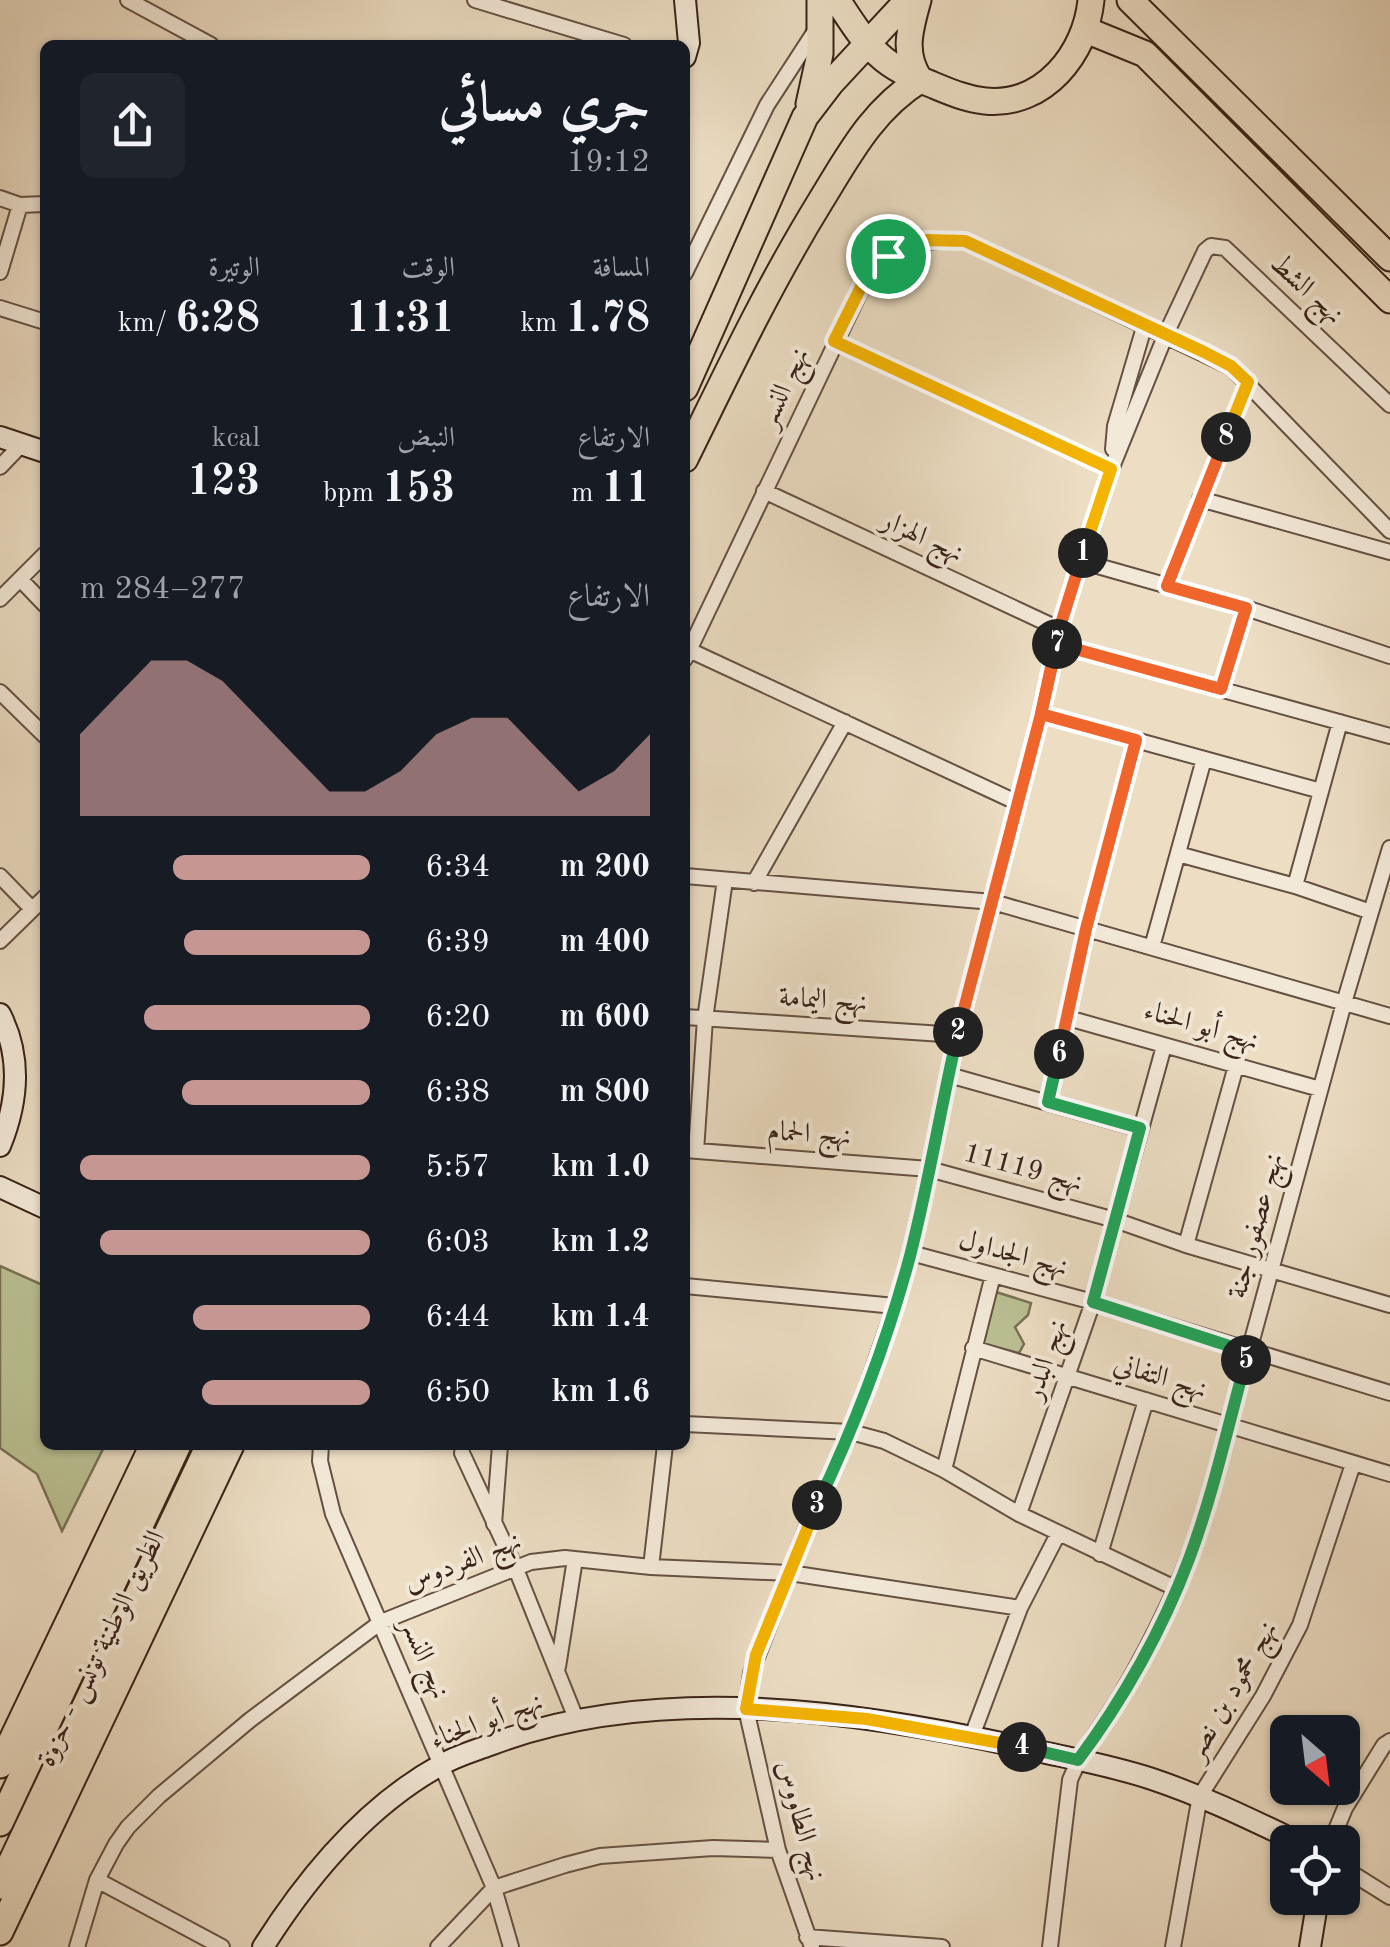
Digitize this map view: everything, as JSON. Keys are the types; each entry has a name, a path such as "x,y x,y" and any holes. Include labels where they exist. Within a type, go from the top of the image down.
{"highway":[{"path":"837,0 868,44 894,67 920,80 990,102 1019,97 1046,84 1068,64 1086,30 1091,0"},
{"path":"805,116 908,0"},
{"path":"918,0 908,46 913,70 920,80"},
{"path":"1130,0 1390,258"},
{"path":"690,370 805,116 820,54 820,11"},
{"path":"1086,30 1144,54 1390,300"},
{"path":"690,448 774,278 854,146 876,114 920,80"},
{"name":"الطريق الوطنية تونس - حزوة","path":"0,1765 151,1450"},
{"path":"0,1823 176,1450"},
{"path":"0,1886 206,1450"},
{"name":"الطريق الوطنية تونس - حزوة","path":"0,1932 229,1450"}],"street":[{"path":"128,0 202,40"},
{"path":"475,0 607,40"},
{"path":"686,0 689,40"},
{"path":"690,263 767,105 820,11"},
{"path":"0,198 20,205 40,204"},
{"path":"0,272 20,205"},
{"name":"نهج النسر","path":"690,648 870,269 888,256 926,240 965,241 1231,366 1390,531"},
{"name":"نهج الطاووس","path":"809,1942 778,1850 746,1709 756,1655 851,1432 895,1306 958,1034 1058,637 1112,466 1204,250 1218,246 1230,253"},
{"name":"نهج الشط","path":"1230,253 1390,405"},
{"path":"0,308 40,320"},
{"path":"834,341 1112,466 1116,426 1145,324"},
{"path":"1167,586 1248,382"},
{"path":"0,437 40,450"},
{"path":"0,467 22,444"},
{"name":"نهج الهزار","path":"764,491 1058,637 1221,689 1390,736"},
{"path":"1200,500 1390,552"},
{"path":"0,600 40,559"},
{"path":"1080,561 1246,608 1390,656"},
{"path":"20,579 40,600"},
{"path":"1221,689 1246,608"},
{"path":"690,655 1016,802"},
{"path":"0,692 40,731"},
{"path":"1041,714 1321,791"},
{"path":"754,882 845,722"},
{"path":"1295,886 1340,722"},
{"path":"1048,1102 1086,929 1136,740"},
{"path":"1152,947 1204,759"},
{"name":"نهج عصفور جنة","path":"1050,1947 1066,1798 1078,1760 1123,1692 1177,1589 1204,1516 1390,848"},
{"path":"1178,854 1372,912"},
{"path":"0,876 32,909"},
{"path":"690,876 994,902 1390,1016"},
{"path":"690,1150 725,880"},
{"path":"0,941 40,902"},
{"path":"0,1014 12,1042 16,1079 10,1123 0,1146"},
{"name":"نهج اليمامة","path":"690,1017 958,1034"},
{"name":"نهج أبو الحناء","path":"1068,1018 1320,1089"},
{"name":"نهج البدر","path":"1019,1514 1093,1302 1164,1046"},
{"path":"1186,1245 1236,1066"},
{"path":"949,1075 1140,1128"},
{"name":"نهج الحمام","path":"690,1150 928,1169"},
{"name":"نهج 11119","path":"928,1169 1115,1220 1390,1305"},
{"path":"0,1187 40,1206"},
{"name":"نهج الجداول","path":"910,1253 1093,1302 1390,1393"},
{"path":"944,1470 993,1276"},
{"path":"690,1286 895,1306"},
{"name":"نهج التفاني","path":"973,1348 1390,1474"},
{"path":"1100,1554 1146,1400"},
{"path":"690,1424 851,1432 884,1440 1058,1534 1177,1589"},
{"name":"نهج النسر","path":"321,1450 320,1461 333,1514 494,1888 511,1947"},
{"path":"494,1526 500,1450"},
{"path":"651,1567 663,1450"},
{"path":"462,1453 516,1569 577,1721"},
{"name":"نهج محمود بن نصر","path":"1173,1947 1200,1796 1263,1696 1300,1625 1354,1464"},
{"path":"972,1736 1020,1608 1058,1534"},
{"name":"نهج الفردوس","path":"77,1947 97,1880 128,1827 158,1796 250,1720 381,1622 516,1569 545,1559 790,1572 1020,1608"},
{"path":"558,1671 575,1560"},
{"name":"نهج أبو الحناء","path":"263,1947 330,1856 388,1800 442,1764 519,1734 577,1721 682,1708 867,1719 972,1736 1152,1779 1200,1796 1270,1829"},
{"path":"1338,1825 1390,1741"},
{"path":"438,1947 494,1888 600,1856 712,1848 778,1850"},
{"path":"1360,1879 1390,1898"},
{"path":"97,1880 222,1947"},
{"path":"1310,1947 1315,1915"},
{"path":"809,1942 942,1947"}],"green space":[{"path":"0,1266 40,1284 40,1450 102,1450 62,1531 37,1474 0,1448"},
{"path":"996,1292 1031,1303 1028,1315 1015,1327 1024,1344 1019,1353 980,1343"}],"route":[{"path":"926,240 965,241 1204,352 1231,366 1248,382 1167,586 1246,608 1221,689 1056,644 1041,714 1136,740 1086,929 1048,1102 1140,1128 1093,1302 1248,1352 1204,1516 1177,1589 1123,1692 1078,1760 972,1736 867,1719 746,1709 756,1655 851,1432 895,1306 1059,630 1111,469 834,341 870,269 888,256 926,240"}]}
